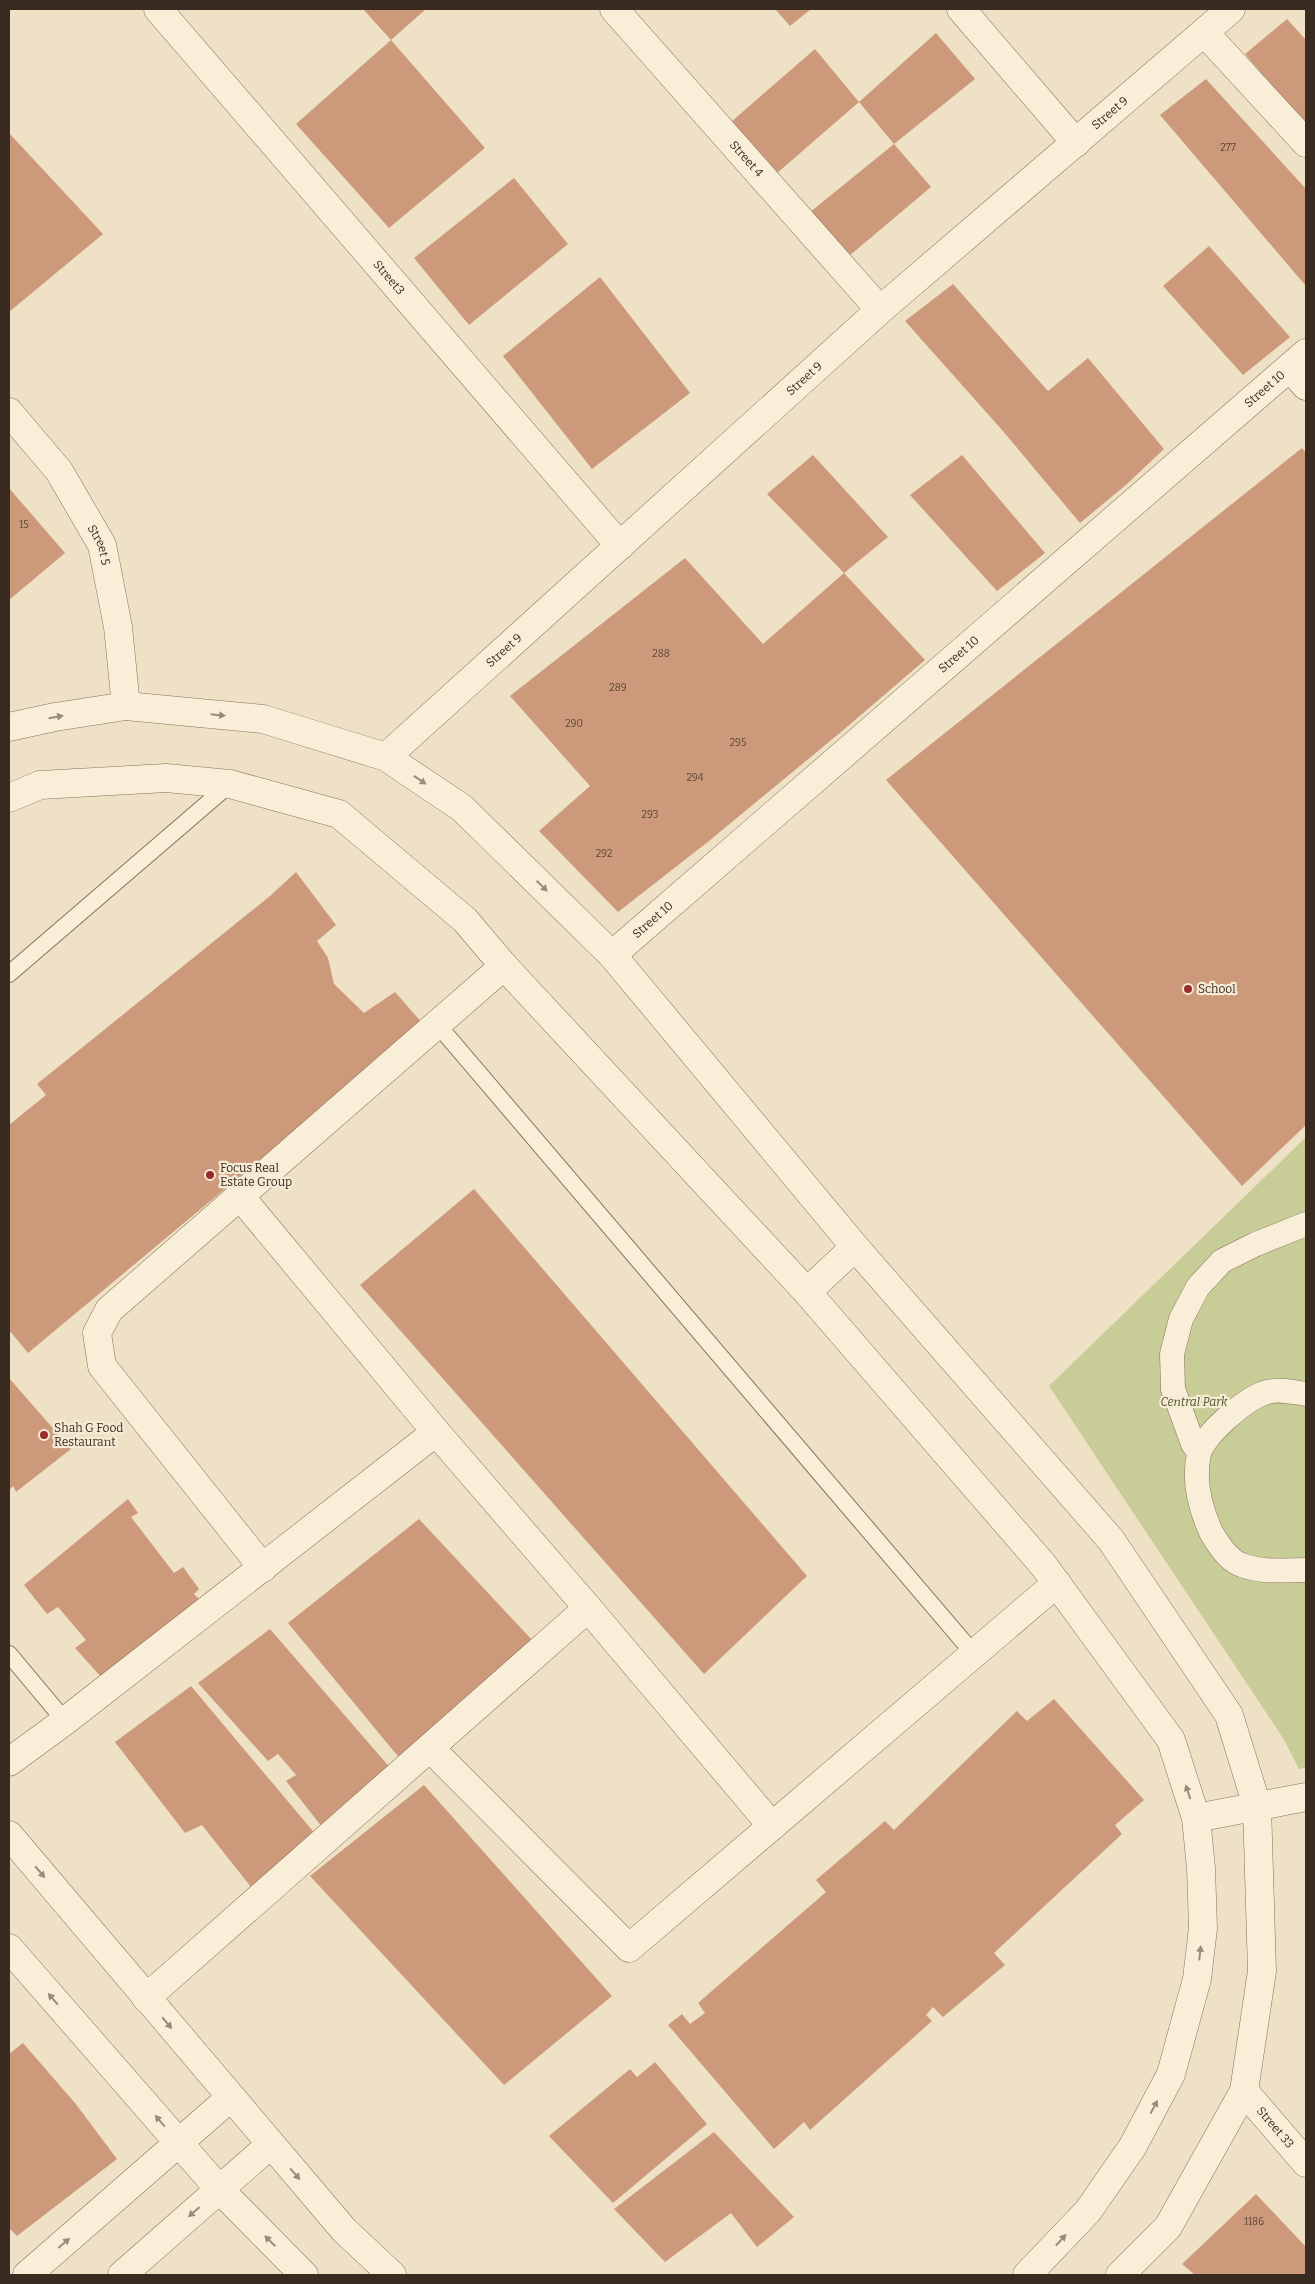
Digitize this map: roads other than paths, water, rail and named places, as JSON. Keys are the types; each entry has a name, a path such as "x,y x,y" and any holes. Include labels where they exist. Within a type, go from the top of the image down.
{"street":[{"name":"Street3","path":"158,9 620,546"},
{"name":"Street 4","path":"614,9 880,310"},
{"path":"961,9 1076,143"},
{"name":"Street 9","path":"386,758 880,310 1230,9"},
{"path":"1204,32 1306,143"},
{"name":"Street 10","path":"612,955 1301,369"},
{"name":"Street 5","path":"9,412 59,471 102,545 118,627 126,706"},
{"path":"9,727 55,716 126,706 263,719 386,758 462,808 612,955 856,1247 1111,1540 1229,1715 1257,1806 1262,1971 1244,2091 1168,2227 1120,2275"},
{"path":"9,798 40,785 166,778 230,784 339,814 465,920 504,966 807,1292 1057,1583 1171,1740 1196,1818 1201,1868 1203,1928 1197,1978 1171,2074 1133,2146 1088,2211 1027,2275"},
{"path":"263,1568 102,1366 96,1333 109,1310 504,966"},
{"path":"240,1196 436,1432 772,1826"},
{"path":"1199,1452 1193,1444 1173,1389 1172,1354 1181,1319 1198,1287 1222,1262 1256,1244 1306,1224"},
{"path":"807,1292 856,1247"},
{"path":"1306,1394 1287,1391 1266,1392 1248,1400 1222,1420 1199,1452 1197,1486 1202,1514 1217,1544 1240,1565 1264,1570 1306,1570"},
{"path":"9,1762 263,1568 436,1432"},
{"path":"430,1748 629,1948 1057,1583"},
{"path":"146,1998 588,1608"},
{"path":"1196,1818 1306,1797"},
{"path":"9,1835 270,2145 344,2230 392,2275"},
{"path":"9,1948 220,2190 304,2275"},
{"name":"Street 33","path":"1244,2091 1306,2163"},
{"path":"27,2275 230,2098"},
{"path":"122,2275 270,2145"}],"lane":[{"path":"9,974 230,784"},
{"path":"436,1024 974,1654"},
{"path":"9,1654 65,1721"}],"place":[{"name":"School","path":"1188,989"},
{"name":"Focus Real Estate Group","path":"210,1175"},
{"name":"Shah G Food Restaurant","path":"44,1435"}],"park label":[{"name":"Central Park","path":"1194,1402"}]}
